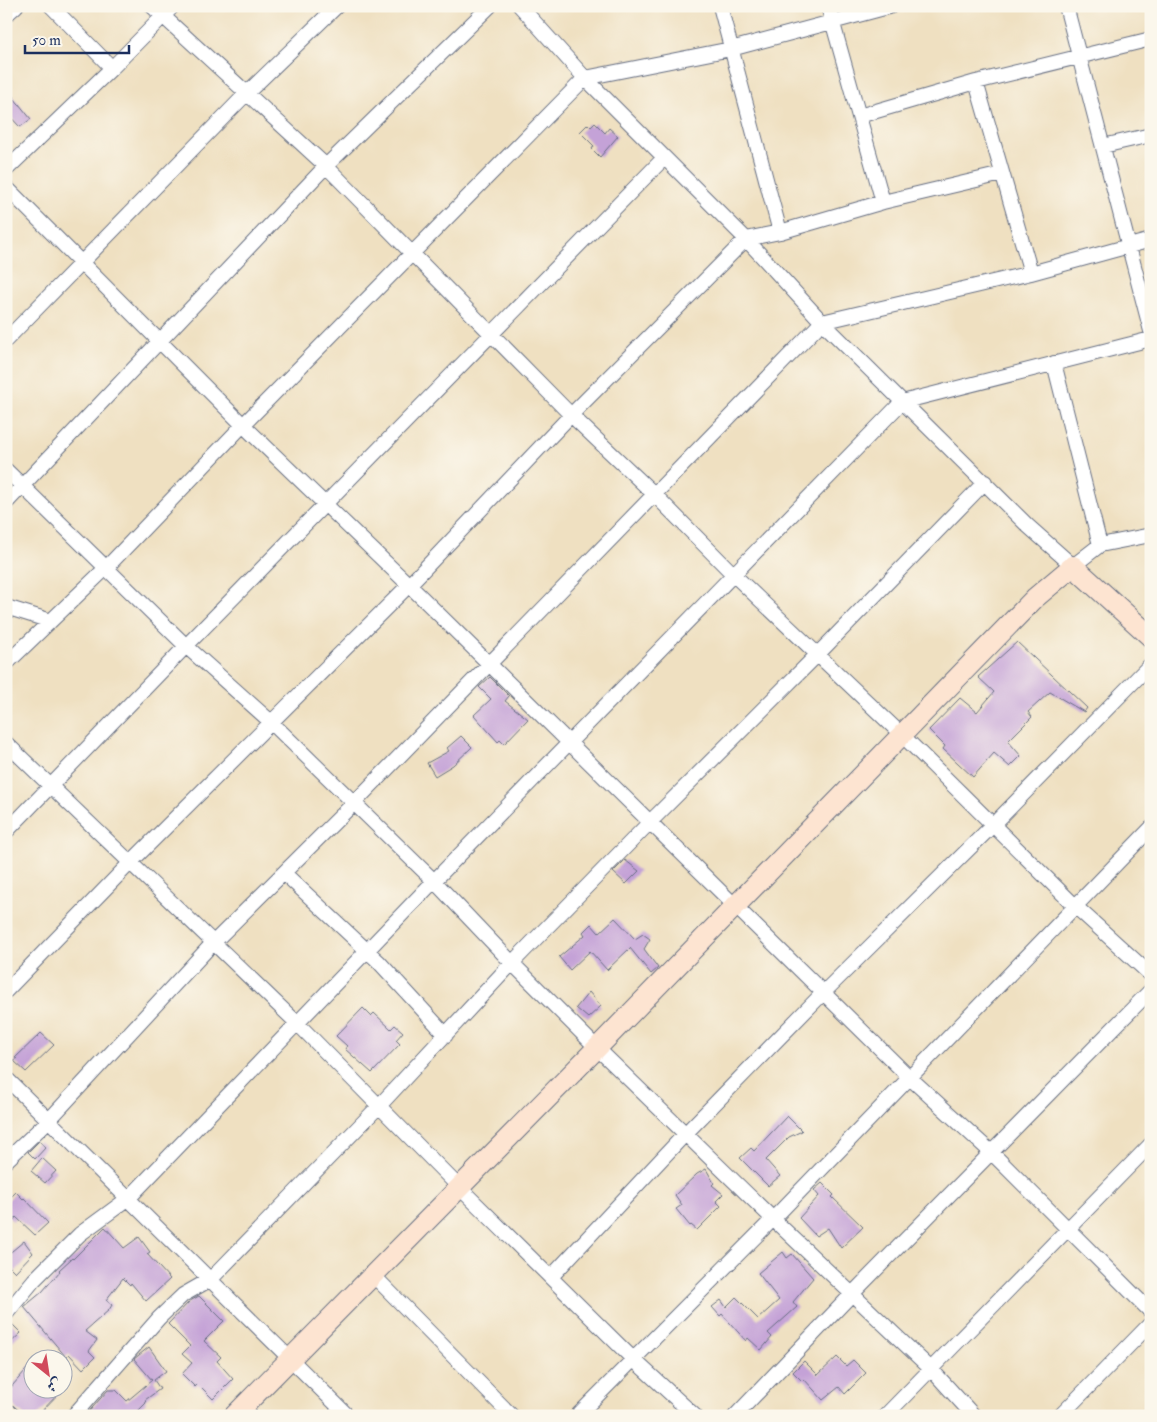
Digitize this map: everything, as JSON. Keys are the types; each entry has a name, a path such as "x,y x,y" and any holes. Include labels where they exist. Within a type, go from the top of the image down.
{"street":[{"path":"6,15 16,6"},
{"path":"51,6 112,68"},
{"path":"152,6 168,11 248,92 326,166 571,415 654,494 734,575 902,735 1075,906 1151,975"},
{"path":"6,340 248,92 337,6"},
{"path":"6,503 326,166 490,6"},
{"path":"520,6 585,78 746,239 822,322 1028,526 1151,637"},
{"path":"720,6 780,232"},
{"path":"828,6 883,202"},
{"path":"6,664 106,568 243,424 585,78 731,49 892,6"},
{"path":"1066,6 1151,331"},
{"path":"6,170 168,11"},
{"path":"860,116 976,82 1151,39"},
{"path":"976,82 1031,273"},
{"path":"1103,146 1151,135"},
{"path":"6,832 664,158"},
{"path":"6,990 131,862 409,585 571,415 746,239 780,232 883,202 1002,174"},
{"path":"6,187 158,341 409,585 569,744 651,821 909,1077 992,1153 1151,1312"},
{"path":"6,1161 49,1120 213,943 354,803 822,322 1031,273 1151,240"},
{"path":"6,1314 34,1280 80,1234 129,1198 434,881 902,402 1151,339"},
{"path":"1054,363 1100,545"},
{"path":"6,470 186,646 271,722 434,881 512,963 598,1048 773,1219 932,1369 974,1416"},
{"path":"73,1416 159,1318 183,1296 211,1279 379,1106 512,963 817,655 985,482"},
{"path":"234,1416 598,1048 1035,598 1100,545 1151,534"},
{"path":"6,607 51,621"},
{"path":"551,1277 686,1133 824,992 993,825 1151,664"},
{"path":"6,743 297,1023 459,1188 633,1359 695,1416"},
{"path":"577,1416 773,1219 1151,828"},
{"path":"284,872 367,950 446,1035"},
{"path":"735,1416 852,1294 1151,990"},
{"path":"6,1078 348,1416"},
{"path":"886,1416 1066,1229 1151,1144"},
{"path":"373,1275 512,1416"},
{"path":"1060,1416 1151,1323"}],"building":[{"path":"6,88 31,119 20,127 6,112"},
{"path":"595,123 605,133 609,128 618,136 600,157 592,149 594,146 580,132 588,124 591,127"},
{"path":"1017,642 1087,708 1084,712 1050,692 1028,712 1032,717 1008,741 1021,756 1010,767 994,753 973,777 943,749 945,746 929,730 960,698 977,712 994,692 978,677"},
{"path":"490,677 509,696 505,701 528,719 504,744 500,740 498,742 474,715 491,699 479,687"},
{"path":"461,736 472,747 453,765 435,776 427,763 449,751 447,748"},
{"path":"625,860 639,871 626,884 613,872"},
{"path":"615,918 635,939 643,934 650,939 644,949 658,968 651,974 630,948 607,970 590,951 570,970 559,957 585,935 583,932 591,924 599,933"},
{"path":"589,992 601,1006 588,1018 576,1008"},
{"path":"363,1008 371,1016 374,1013 391,1029 395,1025 403,1032 396,1040 400,1044 372,1073 345,1049 347,1046 336,1036"},
{"path":"41,1033 54,1045 26,1072 14,1061 17,1059 15,1058"},
{"path":"787,1116 802,1131 789,1137 766,1160 780,1176 768,1186 740,1158 751,1148 754,1151"},
{"path":"39,1141 46,1147 35,1159 28,1152"},
{"path":"42,1158 56,1171 45,1183 31,1171"},
{"path":"706,1169 714,1183 712,1185 723,1194 716,1201 721,1206 697,1230 690,1226 676,1209 682,1205 675,1195 697,1174"},
{"path":"822,1183 834,1195 832,1197 863,1227 841,1248 828,1228 816,1236 799,1218 819,1196 814,1190"},
{"path":"16,1192 48,1223 35,1235 16,1217 13,1221 6,1216 6,1202"},
{"path":"105,1227 124,1248 139,1237 150,1252 147,1254 170,1279 146,1301 131,1283 130,1285 123,1278 106,1300 112,1305 109,1310 85,1331 97,1340 89,1351 95,1357 83,1369 72,1357 72,1350 60,1350 24,1307 42,1292 59,1270 73,1259"},
{"path":"24,1241 33,1253 15,1272 6,1263 6,1256"},
{"path":"783,1252 787,1258 792,1254 813,1278 793,1302 797,1307 768,1333 772,1337 761,1350 748,1338 746,1341 722,1314 720,1316 712,1307 721,1300 726,1307 736,1297 758,1319 779,1300 758,1273"},
{"path":"199,1296 224,1321 204,1341 221,1357 217,1361 233,1379 213,1399 198,1384 195,1387 182,1374 192,1363 182,1354 190,1346 168,1324 190,1301"},
{"path":"10,1322 21,1333 6,1347 6,1323"},
{"path":"149,1347 166,1371 154,1380 160,1389 145,1400 146,1403 133,1416 85,1416 108,1390 116,1390 127,1401 152,1380 134,1359"},
{"path":"837,1357 846,1366 853,1360 866,1373 845,1394 839,1387 823,1400 804,1379 802,1381 793,1372 804,1361 818,1375"},
{"path":"22,1375 22,1400 52,1400 37,1416 25,1416 6,1399 6,1393"}]}
